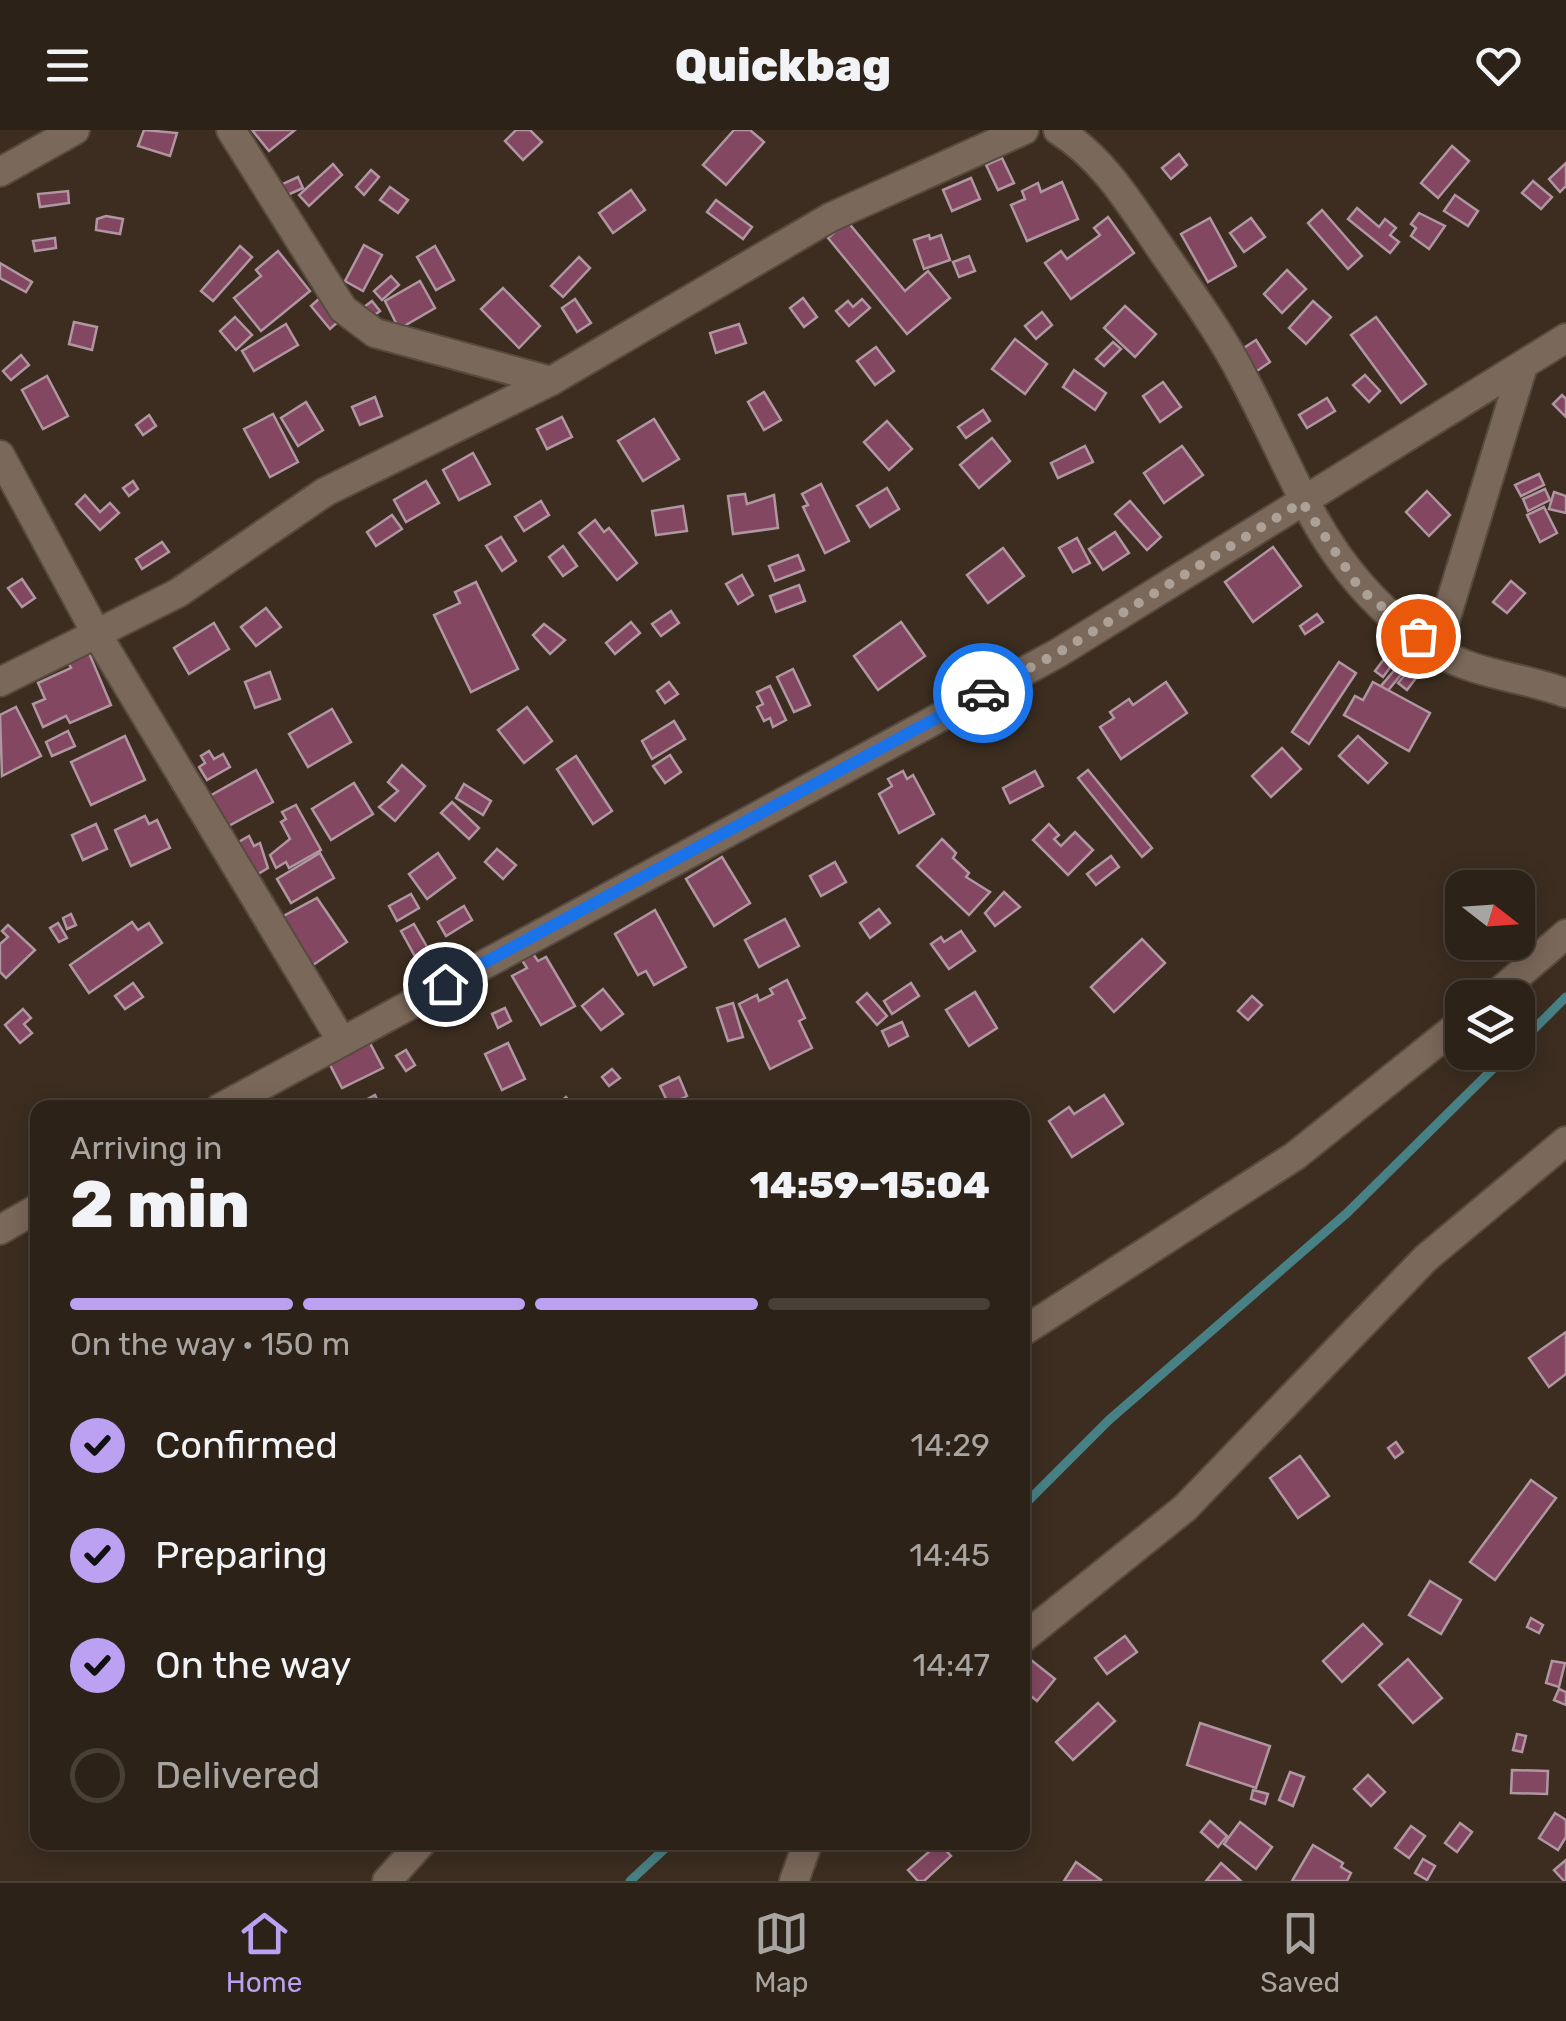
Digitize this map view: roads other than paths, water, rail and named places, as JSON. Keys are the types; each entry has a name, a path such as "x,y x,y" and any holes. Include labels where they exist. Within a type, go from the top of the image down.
{"street":[{"path":"0,172 75,130"},
{"path":"231,130 343,309 356,321 375,333 551,381"},
{"path":"0,682 95,631 178,593 326,492 551,381 831,216 974,139 1024,130"},
{"path":"1058,130 1093,154 1110,174 1195,300 1243,376 1302,502 1360,589 1436,650 1466,667 1525,678 1566,694"},
{"path":"234,1100 1058,653 1522,369 1566,338"},
{"path":"1436,650 1522,369"},
{"path":"0,455 95,631 342,1040"},
{"path":"1513,980 1566,934"},
{"path":"1030,1327 1295,1156 1445,1036"},
{"path":"1030,1633 1184,1508 1426,1258 1566,1141"},
{"path":"0,1230 30,1213"},
{"path":"387,1881 415,1850"},
{"path":"794,1881 805,1850"}],"waterway":[{"path":"1535,1028 1566,997"},
{"path":"1030,1499 1109,1420 1347,1213 1492,1070"},
{"path":"630,1881 663,1850"}]}
